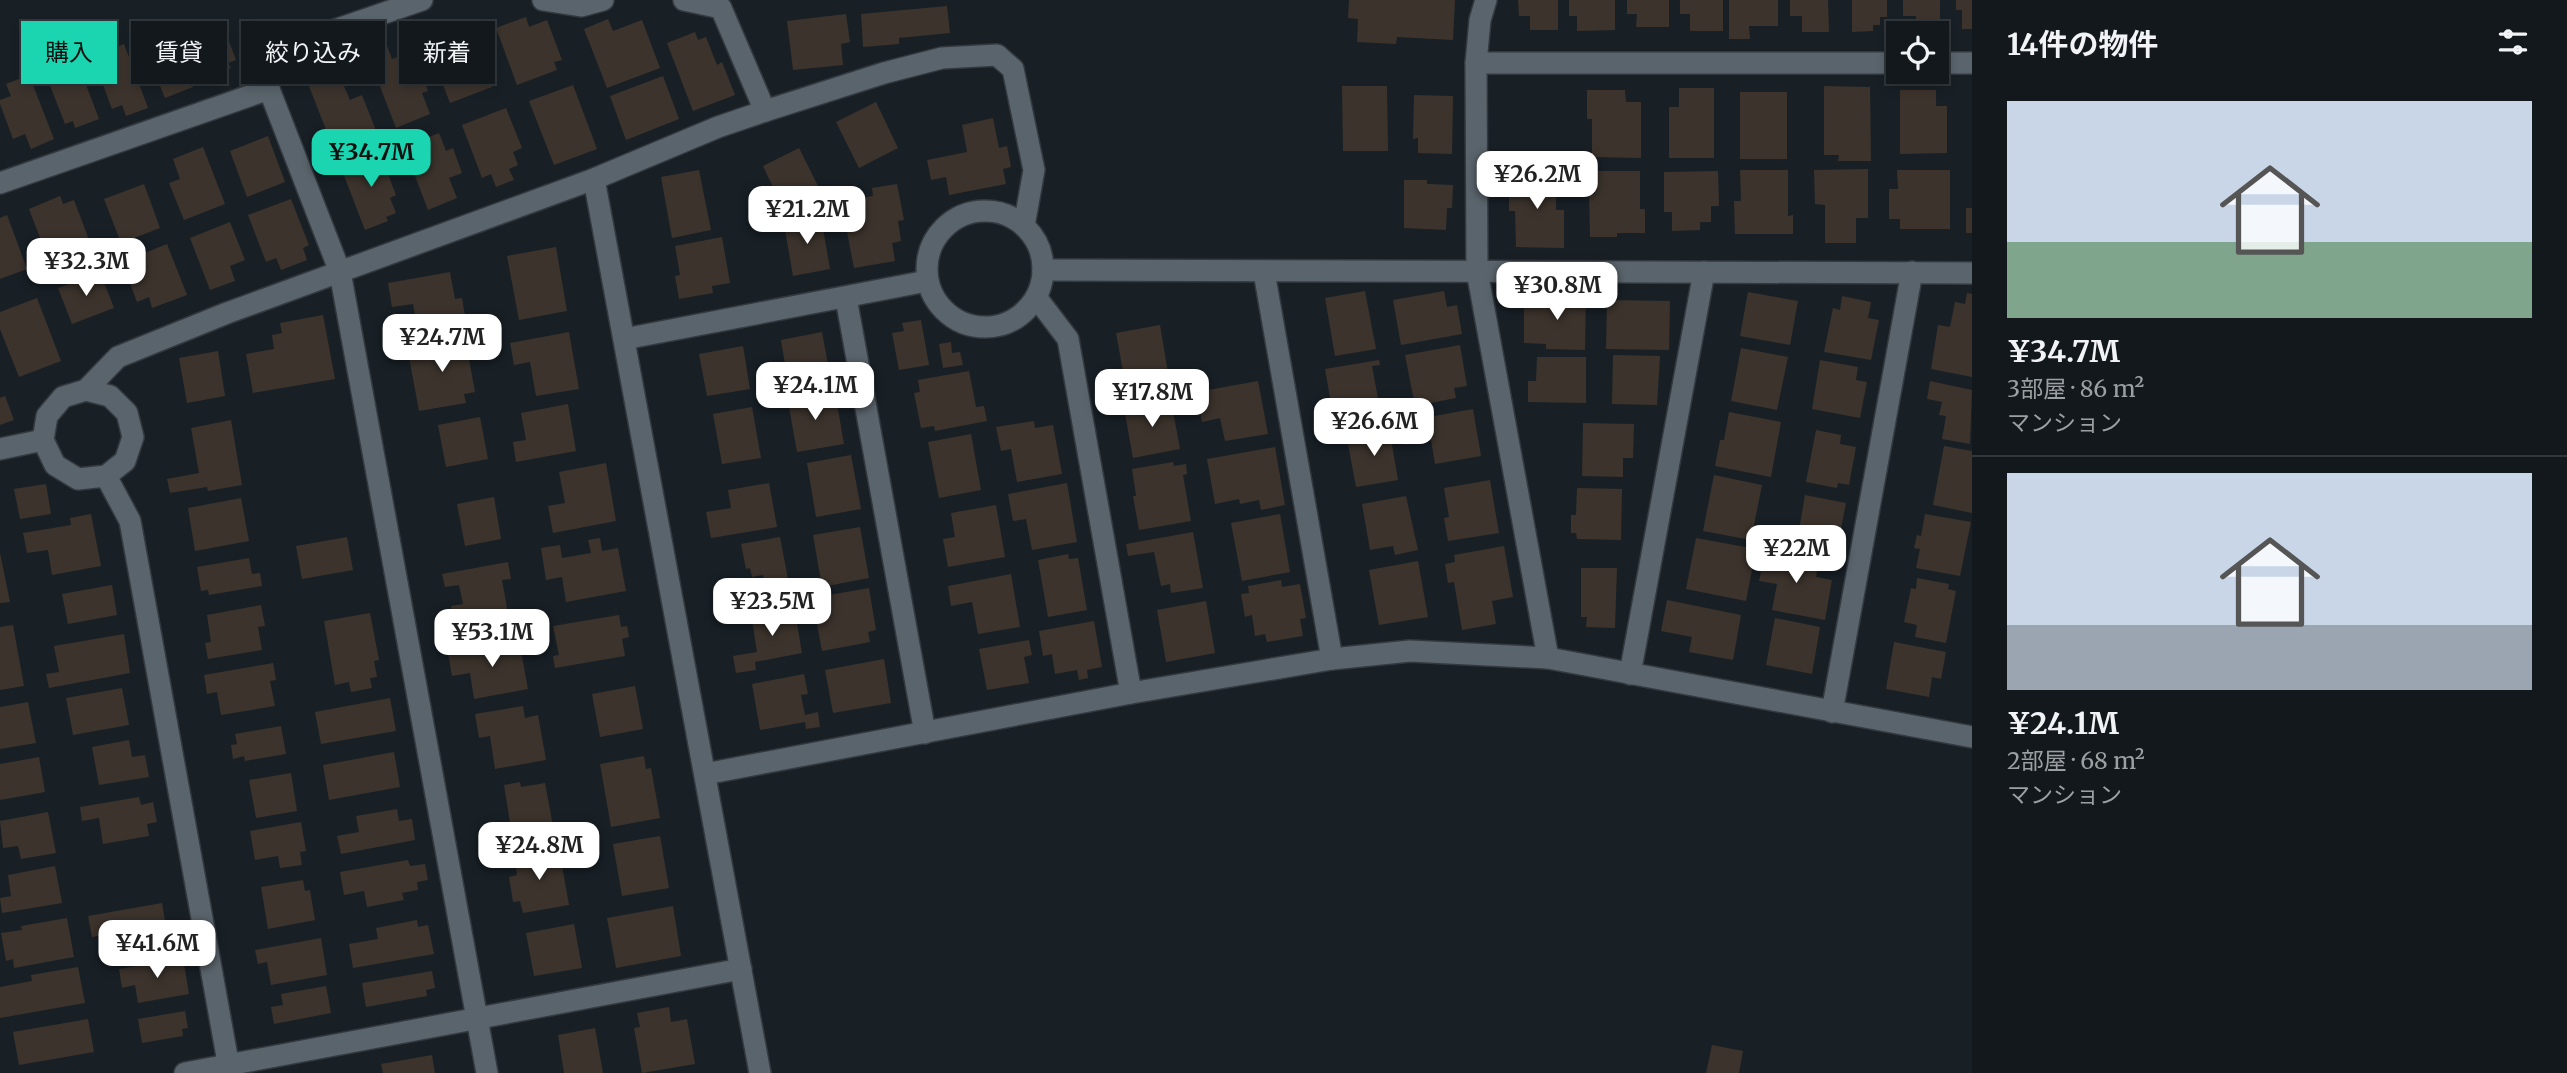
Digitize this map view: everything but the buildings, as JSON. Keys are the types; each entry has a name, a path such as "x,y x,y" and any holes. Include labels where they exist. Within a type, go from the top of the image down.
{"street":[{"path":"422,0 268,53 269,89 341,272 486,1073"},
{"path":"543,0 581,6 603,0"},
{"path":"684,0 722,8 765,111"},
{"path":"1486,0 1480,20 1476,63 1477,271 1548,658"},
{"path":"86,390 110,396 127,413 133,437 125,461 106,476 78,479 55,465 43,440 47,416 63,397 86,390 118,357 227,313 594,179 718,127 884,73 942,58 997,55 1013,69 1034,170 1024,226"},
{"path":"1476,63 1886,63"},
{"path":"1949,63 1972,63"},
{"path":"0,183 269,89"},
{"path":"594,179 760,1073"},
{"path":"979,211 1003,214 1024,226 1038,246 1043,270 1036,297 1017,318 991,328 963,324 940,307 928,281 928,257 938,234 956,219 979,211"},
{"path":"1043,270 1972,273"},
{"path":"1265,272 1332,659"},
{"path":"1630,674 1704,272"},
{"path":"1832,712 1912,272"},
{"path":"624,339 928,281"},
{"path":"1036,297 1068,339 1131,693"},
{"path":"846,298 925,733"},
{"path":"0,449 43,440"},
{"path":"106,476 130,522 229,1069"},
{"path":"705,774 1131,693 1332,659 1410,651 1548,658 1972,737"},
{"path":"185,1073 229,1069 741,969"}]}
